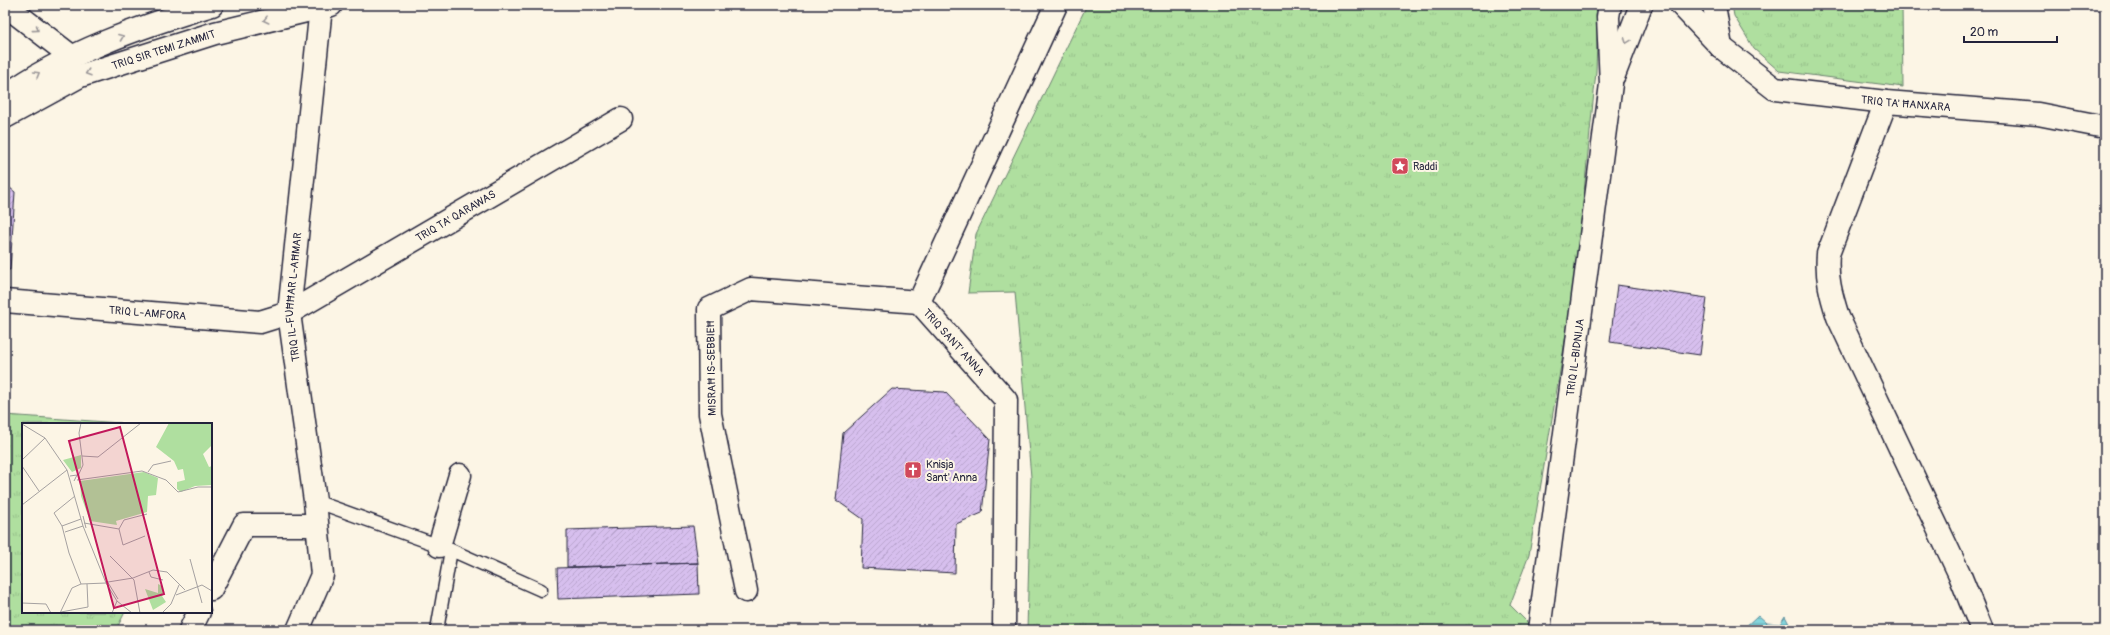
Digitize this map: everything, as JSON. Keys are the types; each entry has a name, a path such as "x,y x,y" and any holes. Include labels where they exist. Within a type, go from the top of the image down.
{"street":[{"path":"5,5 72,56"},
{"path":"5,96 35,75 72,56 170,18 212,5"},
{"name":"TRIQ SANT' ANNA","path":"1004,630 1006,400 919,302 1056,5"},
{"name":"TRIQ IL-BIDNIJA","path":"1539,630 1611,84 1608,17 1610,5"},
{"name":"TRIQ IL-BIDNIJA","path":"1611,84 1641,5"},
{"name":"TRIQ TA' ĦANXARA","path":"1681,5 1721,47 1775,89 1886,102 2038,114 2105,127"},
{"path":"1714,5 1721,47"},
{"name":"TRIQ SIR TEMI ZAMMIT","path":"5,117 80,76 215,33 326,6"},
{"name":"TRIQ IL-FUĦĦAR L-AĦMAR","path":"298,630 322,575 316,525 315,501 288,313 326,6"},
{"path":"1886,102 1828,254 1827,270 1829,289 1838,317 1956,566 1982,630"},
{"name":"TRIQ TA' QARAWAS","path":"288,313 621,119"},
{"name":"MISRAĦ IS-SEBBIEĦ","path":"746,591 710,414 710,309 751,289 919,302"},
{"name":"TRIQ L-AMFORA","path":"5,301 260,322 288,313"},
{"path":"445,548 460,475"},
{"path":"212,587 244,525 316,525"},
{"path":"190,630 198,613"}],"lane":[{"path":"315,501 445,548 541,590"},
{"path":"437,630 445,548"}],"green space":[{"path":"1087,5 1598,5 1596,72 1575,282 1529,555 1510,605 1530,625 1529,630 1027,630 1031,477 1015,292 968,293 976,234"},
{"path":"1732,5 1902,5 1903,87 1779,71 1754,49 1734,16"},
{"path":"5,415 121,423 22,423 22,613 124,613 116,630 5,630"}],"water":[{"path":"1758,615 1767,623 1780,624 1785,616 1792,630 1742,630"}],"building":[{"path":"5,184 15,192 10,270 5,269"},
{"path":"1617,285 1707,298 1700,355 1610,342"},
{"name":"Knisja Sant' Anna","path":"892,389 945,392 990,439 982,513 956,524 955,573 861,568 863,519 836,500 843,433"},
{"path":"693,526 698,563 567,567 567,530"},
{"path":"698,563 699,594 558,599 557,568"}],"place":[{"name":"Raddi","path":"1400,166"},
{"name":"Knisja Sant' Anna","path":"913,470"}]}
